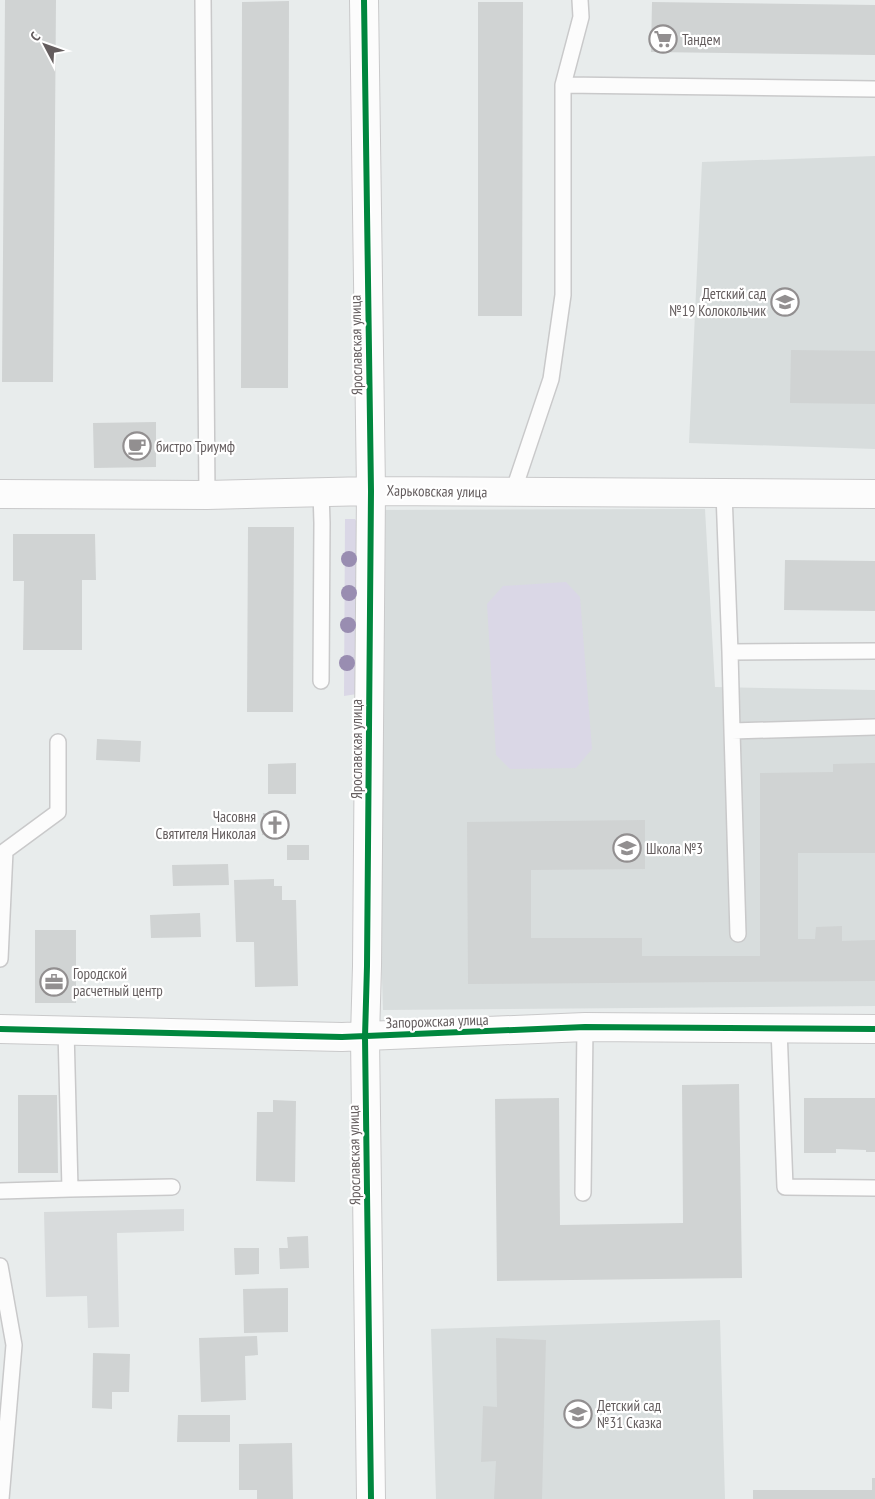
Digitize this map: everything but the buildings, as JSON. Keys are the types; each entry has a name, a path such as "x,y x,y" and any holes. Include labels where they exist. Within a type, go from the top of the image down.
{"street":[{"name":"Ярославская улица","path":"364,0 371,491 365,1037 371,1499"},
{"name":"Харьковская улица","path":"0,494 207,495 321,491 875,494"},
{"name":"Запорожская улица","path":"0,1029 365,1037 585,1027 875,1029"}],"lane":[{"path":"203,0 207,495"},
{"path":"513,492 550,380 563,295 563,85 581,17 580,0"},
{"path":"563,85 875,89"},
{"path":"321,491 321,681"},
{"path":"724,493 738,934"},
{"path":"730,652 875,651"},
{"path":"732,731 875,727"},
{"path":"0,959 5,851 58,812 58,742"},
{"path":"583,1193 585,1027"},
{"path":"779,1028 785,1188 875,1188"},
{"path":"66,1030 70,1189"},
{"path":"0,1191 172,1188"},
{"path":"0,1266 14,1345 1,1499"}],"shaded area":[{"name":"Детский сад №19 Колокольчик","path":"875,156 875,449 689,443 702,162"},
{"name":"Школа №3","path":"705,509 715,687 875,690 875,1006 383,1010 368,510"},
{"path":"345,519 355,519 358,524 357,694 344,696"},
{"path":"566,582 580,597 592,749 576,768 510,769 496,755 487,604 503,586"},
{"path":"184,1209 184,1231 117,1233 119,1327 88,1328 87,1296 46,1297 44,1212"},
{"name":"Детский сад №31 Сказка","path":"720,1320 725,1499 436,1499 431,1329"}],"cycle path":[{"path":"364,0 371,491 365,1037 371,1499"},
{"path":"0,1029 342,1037 585,1027 875,1029"}],"place":[{"name":"Тандем","path":"663,39"},
{"name":"Детский сад №19 Колокольчик","path":"785,302"},
{"name":"бистро Триумф","path":"137,446"},
{"name":"Часовня Святителя Николая","path":"275,825"},
{"name":"Школа №3","path":"627,848"},
{"name":"Городской расчетный центр","path":"54,982"},
{"name":"Детский сад №31 Сказка","path":"578,1414"}]}
